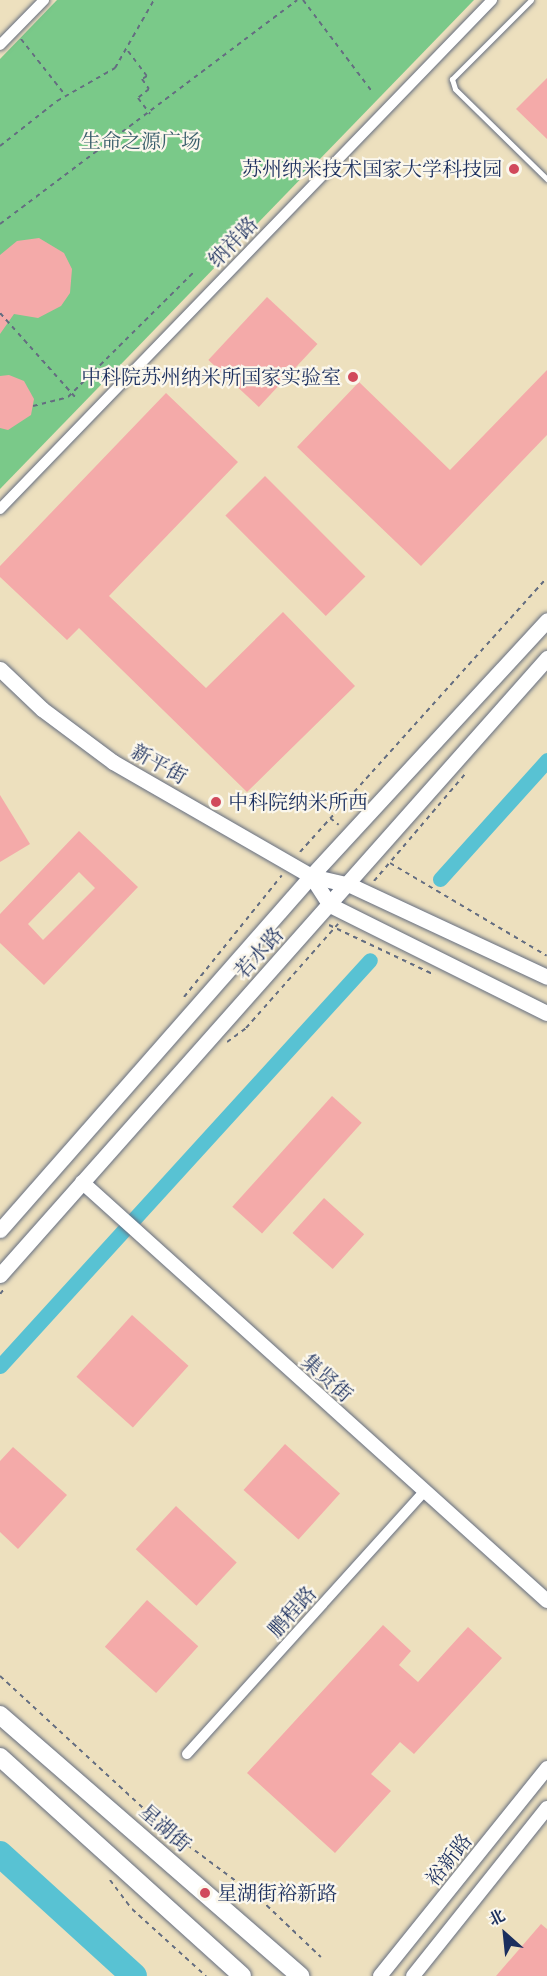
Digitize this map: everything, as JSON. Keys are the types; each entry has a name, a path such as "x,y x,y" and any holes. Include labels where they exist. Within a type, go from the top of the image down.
{"main road":[{"name":"若水路","path":"0,1230 311,876 547,620"},
{"name":"若水路","path":"0,1275 350,885 547,658"},
{"name":"新平街","path":"0,669 42,709 113,762 311,876 350,885 547,977"},
{"name":"新平街","path":"311,876 330,905"},
{"path":"330,905 547,1013"},
{"name":"星湖街","path":"0,1714 300,1976"},
{"path":"0,1757 242,1976"}],"street":[{"path":"0,45 44,0"},
{"name":"纳祥路","path":"0,509 492,0"},
{"name":"集贤街","path":"82,1182 423,1493 547,1601"},
{"name":"鹏程路","path":"187,1754 423,1493"},
{"name":"裕新路","path":"380,1976 547,1768"},
{"path":"413,1976 547,1808"}],"lane":[{"path":"531,0 452,79 455,89 547,179"}],"path":[{"path":"0,146 3,141 66,96 115,68 128,51 154,0"},
{"path":"0,224 150,114 297,0"},
{"path":"303,0 373,93"},
{"path":"18,35 66,96"},
{"path":"128,51 147,76 142,79 149,89 138,98 150,114"},
{"path":"0,137 3,141"},
{"path":"33,406 57,402 71,393 195,271"},
{"path":"0,313 76,399"},
{"path":"182,1002 190,985 291,864 547,578"},
{"path":"369,887 395,855"},
{"path":"384,858 547,956"},
{"path":"220,1050 342,920"},
{"path":"0,1676 166,1829 260,1899 321,1957"},
{"path":"106,1875 132,1909 206,1976"}],"green space":[{"name":"生命之源广场","path":"57,0 474,0 0,489 0,59"}],"building":[{"path":"547,78 547,139 516,109"},
{"path":"39,238 64,253 72,269 70,293 61,306 38,318 14,314 0,334 0,255 17,241"},
{"path":"267,297 317,344 259,407 208,360"},
{"path":"547,370 547,435 421,566 297,447 359,382 450,470"},
{"path":"9,375 24,381 34,399 31,415 8,430 0,428 0,376"},
{"path":"166,393 238,462 109,596 206,688 283,612 355,686 247,792 79,628 67,640 0,577 0,566"},
{"path":"265,476 365,576 326,616 225,516"},
{"path":"0,795 30,844 0,862"},
{"path":"79,831 138,887 44,985 0,943 0,914","holes":["79,872 95,888 43,940 28,924"]},
{"path":"332,1096 362,1123 262,1233 232,1207"},
{"path":"324,1198 364,1234 333,1269 293,1233"},
{"path":"132,1315 188,1366 133,1428 76,1377"},
{"path":"285,1444 340,1494 299,1540 244,1490"},
{"path":"13,1447 67,1495 18,1549 0,1532 0,1461"},
{"path":"176,1506 237,1563 196,1606 136,1549"},
{"path":"147,1600 198,1646 156,1693 105,1647"},
{"path":"383,1625 411,1651 399,1665 418,1682 468,1627 502,1658 414,1754 400,1742 371,1774 391,1791 335,1853 247,1773"},
{"path":"541,1924 547,1929 547,1976 496,1976"}],"waterway":[{"path":"440,879 547,760"},
{"path":"0,1366 370,960"},
{"path":"0,1854 134,1976"}],"place":[{"name":"苏州纳米技术国家大学科技园","path":"514,169"},
{"name":"中科院苏州纳米所国家实验室","path":"353,377"},
{"name":"中科院纳米所西","path":"216,802"},
{"name":"星湖街裕新路","path":"205,1893"}]}
